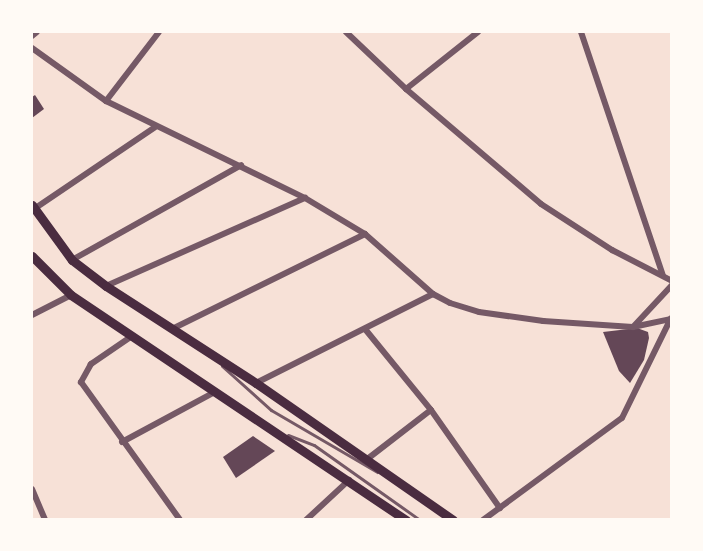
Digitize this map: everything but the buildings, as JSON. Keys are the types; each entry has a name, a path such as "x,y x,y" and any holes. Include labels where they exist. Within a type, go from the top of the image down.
{"main road":[{"path":"33,207 72,260 106,286 256,383 392,480 453,519"},
{"path":"32,256 70,295 213,393 272,429 406,519"}],"street":[{"path":"32,36 37,32"},
{"path":"106,101 159,32"},
{"path":"346,32 406,89 542,204 612,250 672,281"},
{"path":"406,89 478,32"},
{"path":"581,32 663,275"},
{"path":"32,48 106,101 155,127 241,165 305,198 365,234 433,294 479,312 633,327 671,318"},
{"path":"33,207 155,127"},
{"path":"72,260 241,165"},
{"path":"106,286 305,198"},
{"path":"174,328 365,234"},
{"path":"633,327 672,285"},
{"path":"256,383 433,294"},
{"path":"32,315 70,295"},
{"path":"483,519 621,418 671,318"},
{"path":"365,329 431,410 500,508"},
{"path":"132,336 92,364 81,382 122,442 180,519"},
{"path":"122,442 213,393"},
{"path":"366,460 431,410"},
{"path":"306,519 349,480"},
{"path":"32,489 45,519"}],"lane":[{"path":"208,351 271,410 392,480"},
{"path":"272,429 314,446 420,519"}]}
